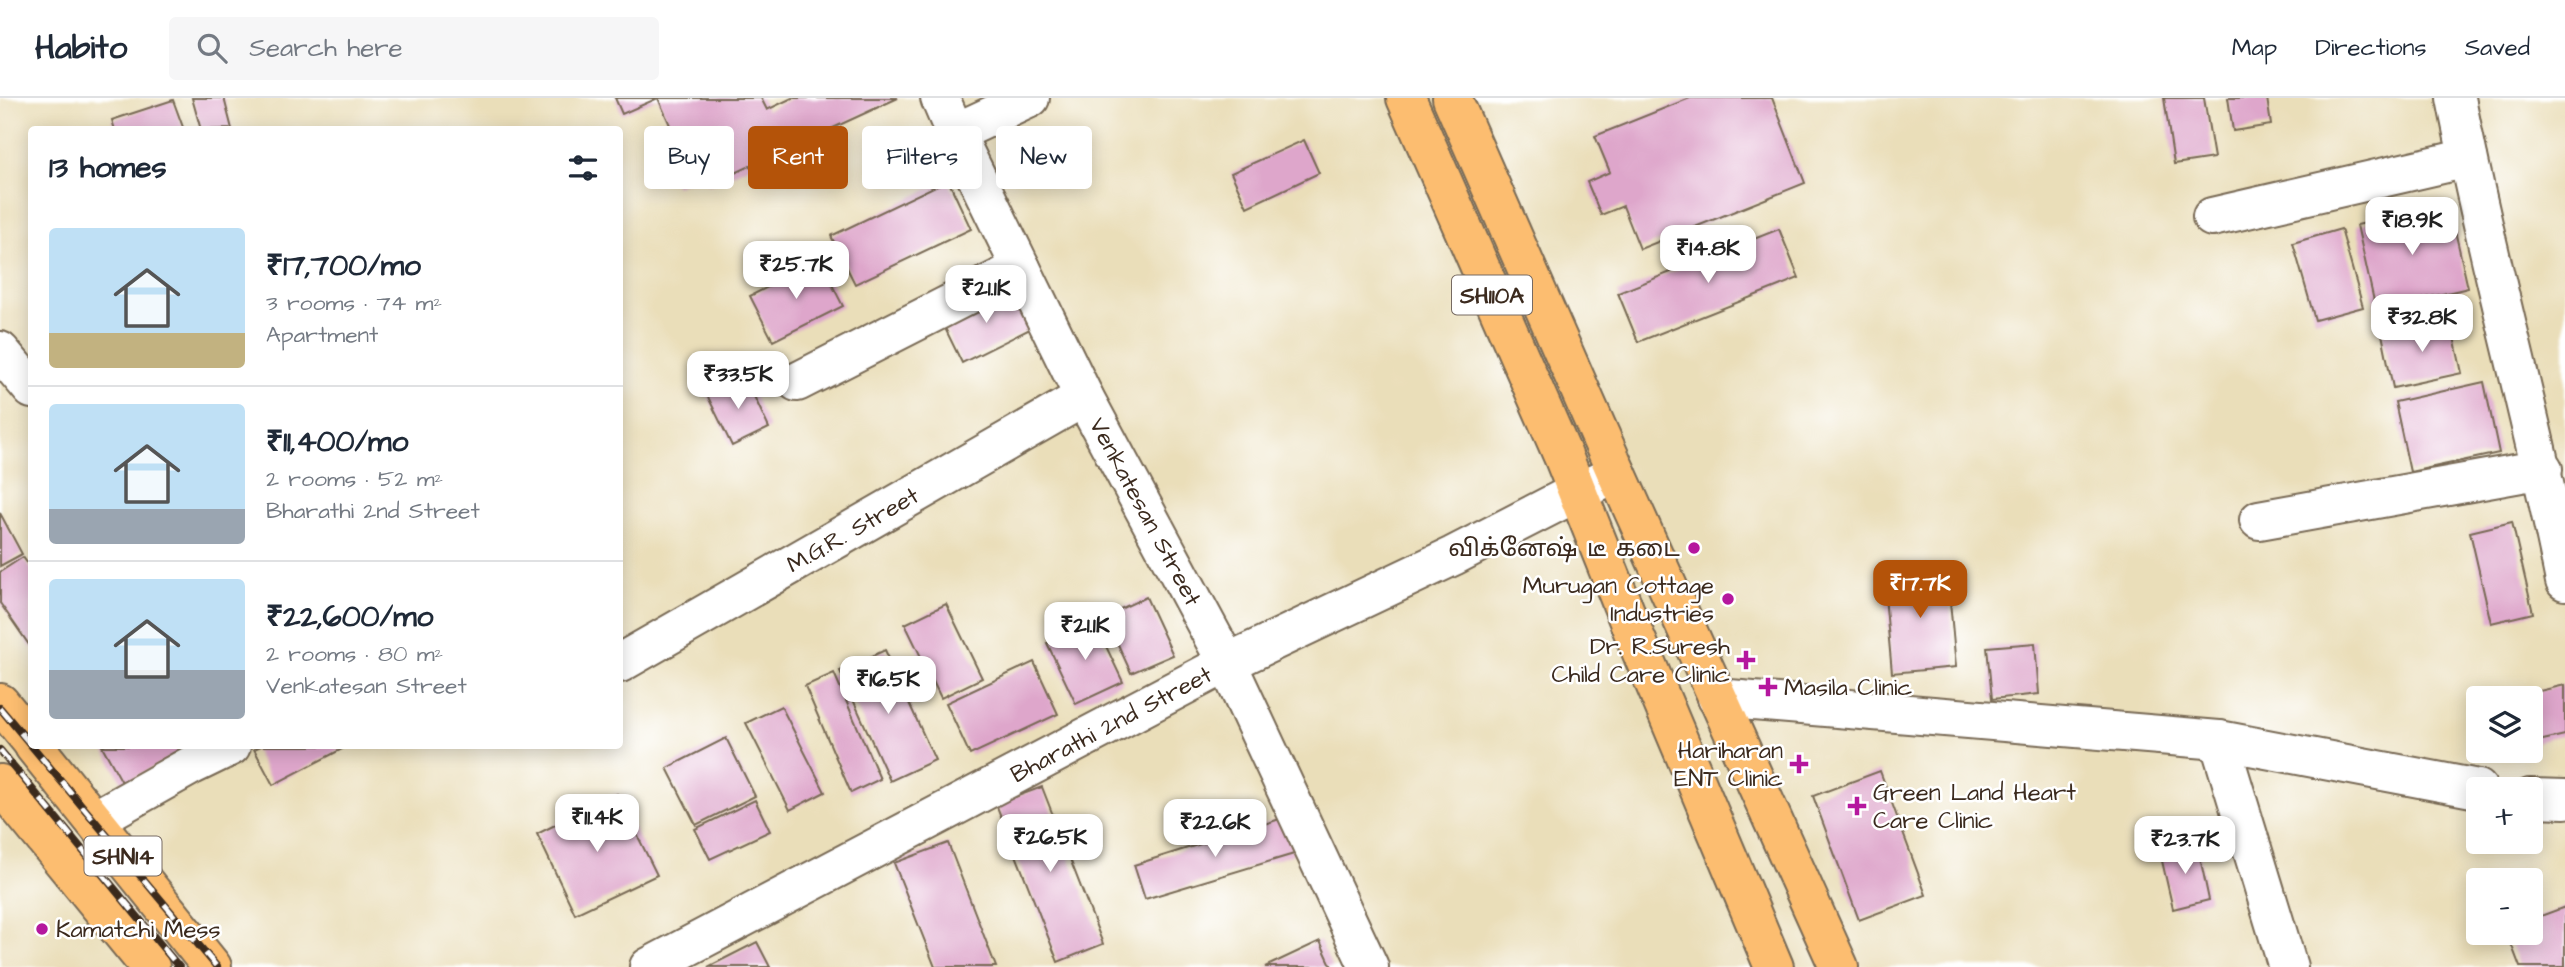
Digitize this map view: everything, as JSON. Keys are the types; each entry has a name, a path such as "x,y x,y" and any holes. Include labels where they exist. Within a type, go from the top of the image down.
{"main road":[{"name":"SH110A","path":"1406,98 1577,492 1774,967"},
{"name":"SH110A","path":"1452,98 1617,474 1839,967"},
{"name":"SHN14","path":"0,703 28,738"},
{"name":"SHN14","path":"37,749 212,967"},
{"name":"SHN14","path":"0,784 150,967"}],"street":[{"name":"Venkatesan Street","path":"940,98 952,126"},
{"path":"970,126 1030,98"},
{"path":"2456,98 2543,470 2565,581"},
{"path":"2212,217 2468,158"},
{"name":"Venkatesan Street","path":"982,188 1084,397 1227,663 1369,967"},
{"path":"797,382 1021,268"},
{"path":"0,351 28,384"},
{"name":"M.G.R. Street","path":"623,661 1084,397"},
{"path":"2259,520 2543,470"},
{"name":"Bharathi 2nd Street","path":"649,967 1227,663 1453,556 1617,474"},
{"path":"1717,698 2219,740 2466,787"},
{"path":"2219,740 2288,967"},
{"path":"94,820 225,749"},
{"path":"2543,798 2565,799"}],"building":[{"path":"192,98 224,98 231,126 200,126"},
{"path":"615,98 658,98 622,114"},
{"path":"658,98 761,98 767,110 792,98 898,98 837,126 748,126 748,167 734,173 734,126 668,126 670,125"},
{"path":"1690,98 1772,98 1805,183 1640,249 1623,206 1601,215 1587,182 1610,172 1595,136"},
{"path":"2164,98 2204,98 2214,158 2174,164"},
{"path":"2228,98 2267,98 2271,125 2233,131"},
{"path":"173,100 183,126 114,126 112,120"},
{"path":"1304,140 1319,173 1247,207 1231,173"},
{"path":"929,189 952,189 971,229 855,284 831,236"},
{"path":"2449,204 2468,288 2376,310 2357,225"},
{"path":"1779,229 1799,278 1638,342 1618,293"},
{"path":"2341,229 2363,307 2315,320 2293,243"},
{"path":"820,261 843,306 773,341 750,296"},
{"path":"1010,288 1030,329 962,363 942,322"},
{"path":"2450,319 2462,373 2393,388 2382,334"},
{"path":"745,377 769,428 732,446 707,395"},
{"path":"2484,382 2499,453 2410,472 2395,402"},
{"path":"0,513 22,554 0,566"},
{"path":"2512,522 2533,613 2491,623 2470,532"},
{"path":"23,557 28,564 28,643 0,603 0,572"},
{"path":"1947,568 1956,667 1892,673 1883,574"},
{"path":"1146,597 1173,655 1131,673 1105,616"},
{"path":"946,604 982,678 941,698 905,624"},
{"path":"1094,621 1123,682 1076,704 1047,643"},
{"path":"2035,643 2039,694 1992,699 1987,647"},
{"path":"885,650 935,760 890,781 840,671"},
{"path":"1034,662 1058,714 970,755 946,703"},
{"path":"834,673 880,779 851,793 805,686"},
{"path":"2565,685 2565,735 2543,740 2543,690"},
{"path":"781,706 825,792 790,810 746,723"},
{"path":"726,738 755,796 696,825 667,768"},
{"path":"104,749 186,749 123,784"},
{"path":"254,749 342,749 273,785"},
{"path":"1880,771 1926,895 1859,920 1813,796"},
{"path":"1042,787 1103,944 1058,962 996,804"},
{"path":"617,794 657,875 575,914 537,834"},
{"path":"755,800 770,831 710,859 695,829"},
{"path":"1283,818 1294,854 1145,899 1134,865"},
{"path":"948,843 996,967 935,967 894,863"},
{"path":"2197,843 2209,900 2173,909 2160,852"},
{"path":"2565,907 2565,967 2520,967 2512,945 2543,945 2543,915"},
{"path":"1320,941 1332,967 1265,967"},
{"path":"757,942 770,967 708,967"}],"railway":[{"path":"0,708 28,741"},
{"path":"34,749 217,967"},
{"path":"0,750 179,967"}],"place":[{"name":"விக்னேஷ் டீ கடை","path":"1694,548"},
{"name":"Murugan Cottage Industries","path":"1728,599"},
{"name":"Dr. R.Suresh Child Care Clinic","path":"1746,660"},
{"name":"Masila Clinic","path":"1768,687"},
{"name":"Hariharan ENT Clinic","path":"1799,764"},
{"name":"Green Land Heart Care Clinic","path":"1857,806"},
{"name":"Kamatchi Mess","path":"42,929"}]}
